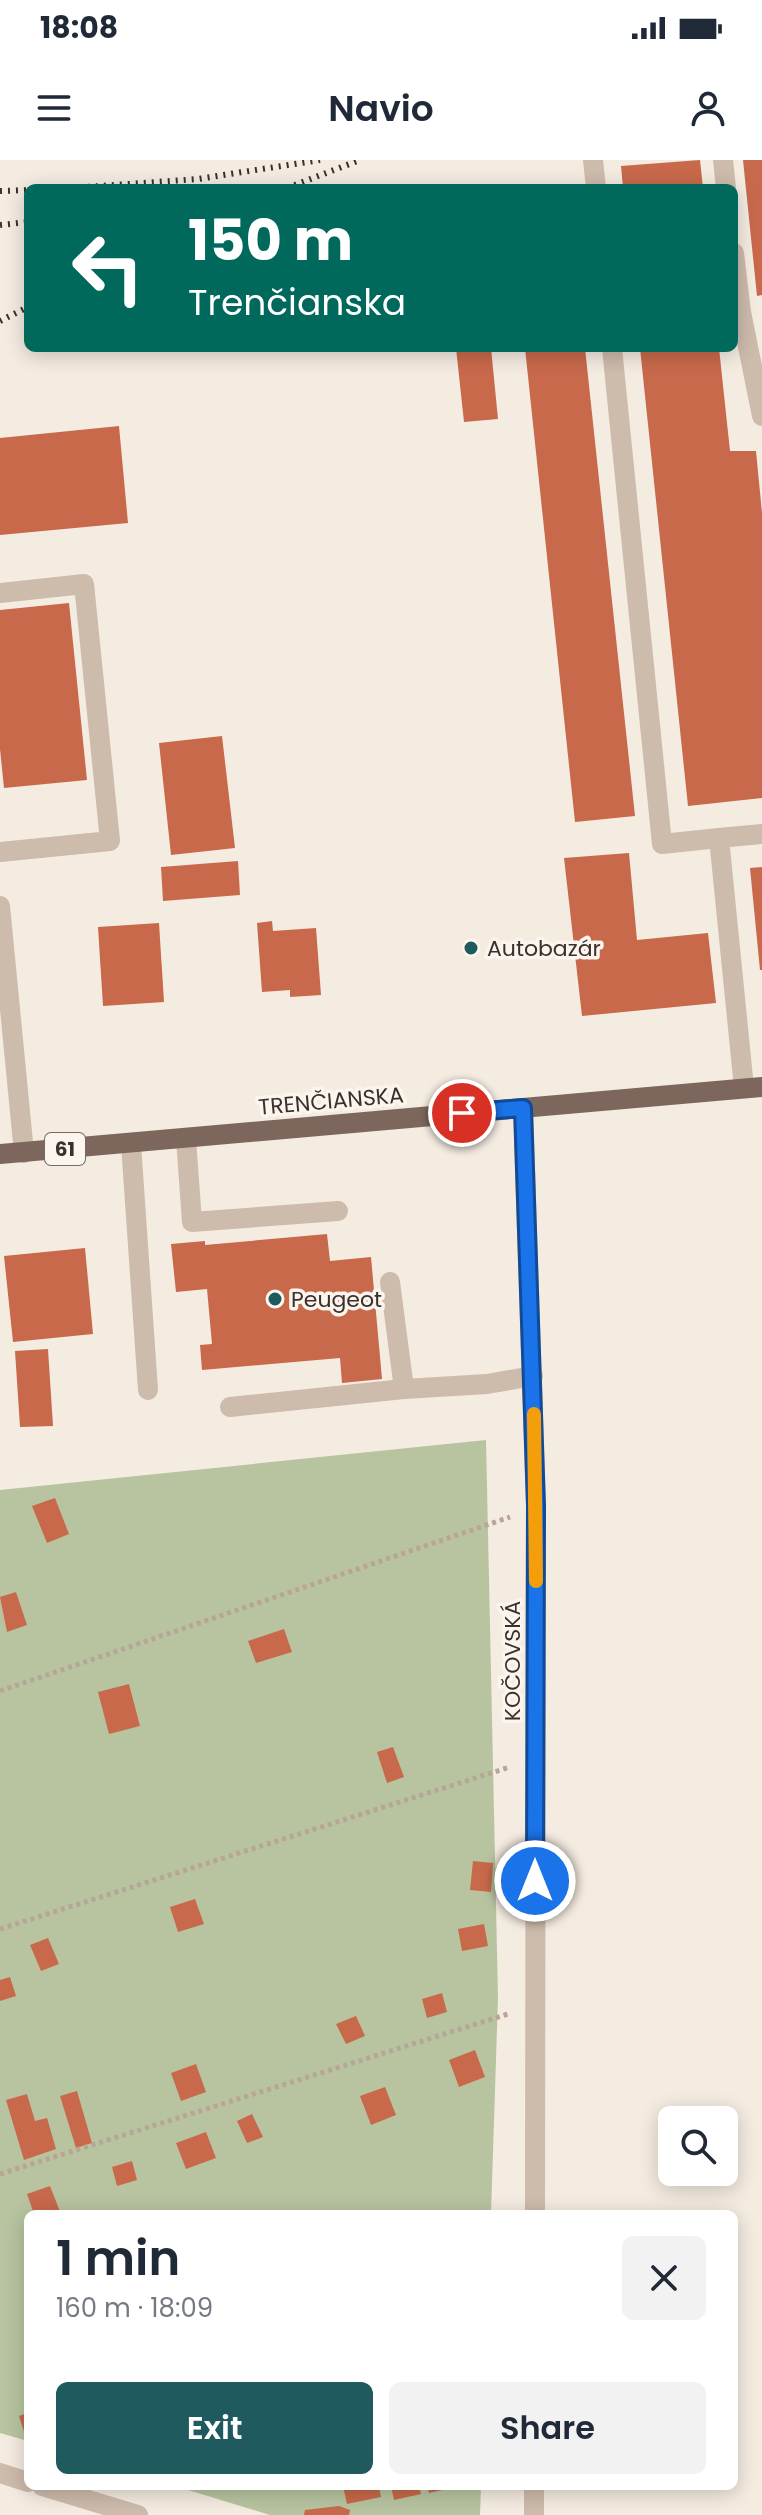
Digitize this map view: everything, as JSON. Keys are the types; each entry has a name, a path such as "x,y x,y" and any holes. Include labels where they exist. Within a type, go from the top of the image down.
{"main road":[{"name":"TRENČIANSKA","path":"0,1154 753,1088"}],"street":[{"path":"593,160 596,184"},
{"path":"723,160 726,184"},
{"path":"738,287 762,416"},
{"path":"612,352 662,844 762,834"},
{"path":"0,593 84,584 110,841 0,852"},
{"path":"719,838 753,1088"},
{"path":"0,906 24,1153"},
{"name":"KOČOVSKÁ","path":"523,1108 536,1506 535,2210"},
{"path":"186,1139 192,1222 338,1211"},
{"path":"131,1144 148,1390"},
{"path":"390,1282 404,1389"},
{"path":"230,1407 404,1389 487,1384 533,1376"},
{"path":"0,2473 24,2481"},
{"path":"55,2490 138,2515"},
{"path":"534,2490 534,2515"}],"path":[{"path":"0,1691 498,1522"},
{"path":"0,1929 507,1768"},
{"path":"0,2174 507,2014"}],"green space":[{"path":"486,1440 498,1998 491,2210 24,2210 24,2440 0,2433 0,1490"},
{"path":"188,2490 481,2490 480,2515 270,2515"}],"building":[{"path":"700,160 703,184 623,184 621,166"},
{"path":"743,160 762,160 762,295 757,296"},
{"path":"456,352 491,352 498,419 464,422"},
{"path":"525,352 585,352 635,816 575,822"},
{"path":"640,352 719,352 730,451 756,451 762,513 762,798 688,806"},
{"path":"119,426 128,523 0,535 0,438"},
{"path":"69,603 87,780 4,788 0,749 0,610"},
{"path":"222,736 235,848 171,855 159,743"},
{"path":"629,853 637,940 708,933 716,1003 582,1016 564,858"},
{"path":"238,861 240,895 163,901 161,867"},
{"path":"762,867 762,970 760,970 750,868"},
{"path":"272,921 273,931 316,928 321,995 290,997 290,990 262,992 257,923"},
{"path":"159,923 164,1002 103,1006 98,927"},
{"path":"327,1234 330,1261 371,1257 382,1379 342,1383 340,1358 202,1370 200,1345 212,1344 207,1289 176,1292 171,1244 205,1241 205,1245"},
{"path":"85,1248 93,1334 13,1342 4,1256"},
{"path":"48,1349 53,1426 20,1427 15,1351"},
{"path":"55,1498 69,1534 47,1543 32,1506"},
{"path":"16,1592 27,1625 7,1632 0,1597"},
{"path":"284,1629 292,1652 256,1663 248,1641"},
{"path":"129,1684 140,1726 109,1734 98,1692"},
{"path":"393,1747 404,1777 387,1783 377,1752"},
{"path":"473,1861 493,1863 491,1892 470,1890"},
{"path":"195,1899 204,1924 178,1932 170,1907"},
{"path":"484,1924 488,1946 462,1951 458,1929"},
{"path":"48,1938 59,1964 41,1971 30,1945"},
{"path":"10,1977 16,1996 0,2001 0,1980"},
{"path":"442,1993 447,2012 427,2018 422,1999"},
{"path":"356,2016 365,2036 346,2044 336,2024"},
{"path":"475,2050 485,2077 459,2087 449,2060"},
{"path":"196,2064 206,2092 181,2101 171,2073"},
{"path":"385,2087 396,2115 371,2125 360,2096"},
{"path":"77,2091 92,2143 76,2148 60,2096"},
{"path":"27,2094 35,2121 47,2118 56,2149 24,2160 6,2100"},
{"path":"252,2114 263,2137 247,2143 237,2121"},
{"path":"206,2132 216,2158 186,2169 176,2143"},
{"path":"132,2161 137,2180 117,2186 112,2167"},
{"path":"50,2186 59,2210 33,2210 27,2194"},
{"path":"24,2414 24,2432 19,2416"},
{"path":"344,2490 380,2490 381,2497 347,2504"},
{"path":"392,2490 420,2490 421,2494 394,2500"},
{"path":"339,2506 350,2510 349,2515 304,2515 305,2510"}],"railway":[{"path":"128,184 198,179 320,160"},
{"path":"297,184 360,160"},
{"path":"0,191 24,190"},
{"path":"0,225 24,222"},
{"path":"0,321 24,309"}],"slow traffic":[{"path":"534,1414 536,1581"}],"place":[{"name":"Autobazár","path":"471,948"},
{"name":"Peugeot","path":"275,1299"}],"route":[{"path":"462,1113 523,1108 536,1506 535,1881"}]}
